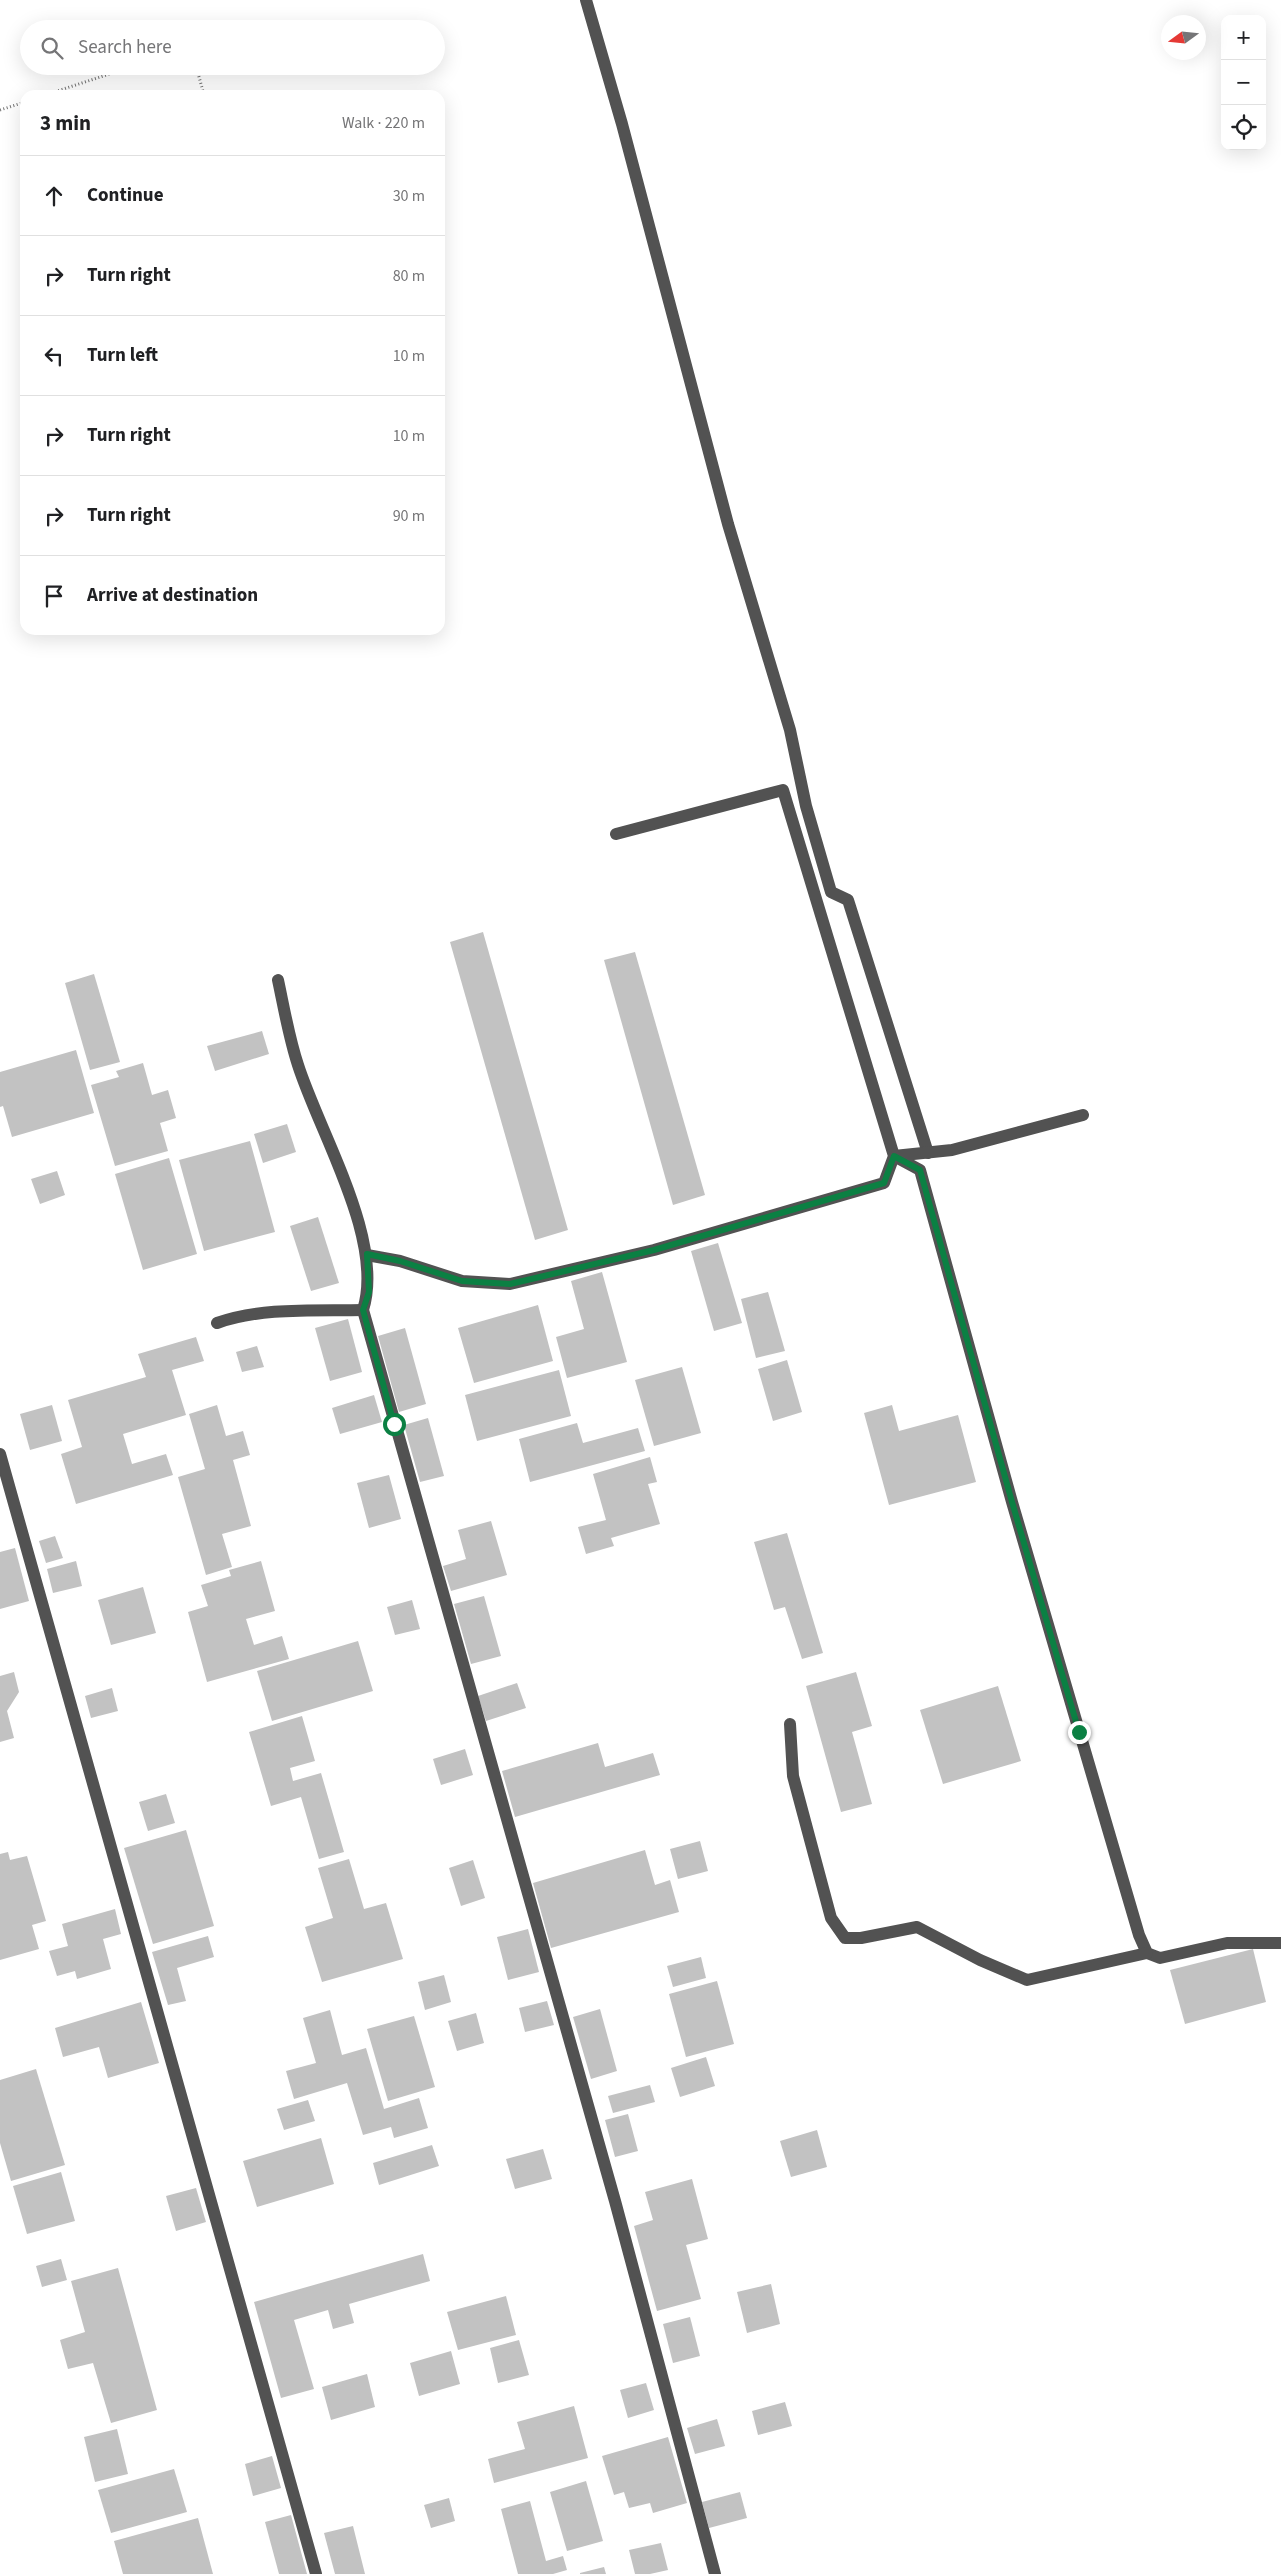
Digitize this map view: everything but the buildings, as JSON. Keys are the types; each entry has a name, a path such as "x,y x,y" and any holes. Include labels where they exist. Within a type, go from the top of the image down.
{"street":[{"path":"586,0 624,134 728,524 790,730 806,806 828,884 831,892 848,900 928,1153"},
{"path":"367,1254 400,1261 462,1281 510,1284 654,1250 884,1183 894,1156 783,790 616,834"},
{"path":"278,980 298,1065 346,1187 367,1254 369,1292 363,1310 618,2211 715,2574"},
{"path":"894,1156 952,1150 1083,1115"},
{"path":"894,1156 920,1170 1014,1512 1139,1935 1147,1953"},
{"path":"216,1323 236,1316 363,1310"},
{"path":"0,1454 316,2574"},
{"path":"790,1724 793,1776 831,1918 844,1938 861,1938 917,1927 980,1960 1027,1980 1147,1953 1160,1958 1227,1943 1281,1943"}],"path":[{"path":"61,90 107,75"},
{"path":"198,75 203,90"},
{"path":"0,110 20,104"}],"route":[{"path":"394,1424 363,1310 369,1292 367,1254 400,1261 462,1281 510,1284 654,1250 884,1183 894,1156 920,1170 1012,1502 1079,1732"}]}
